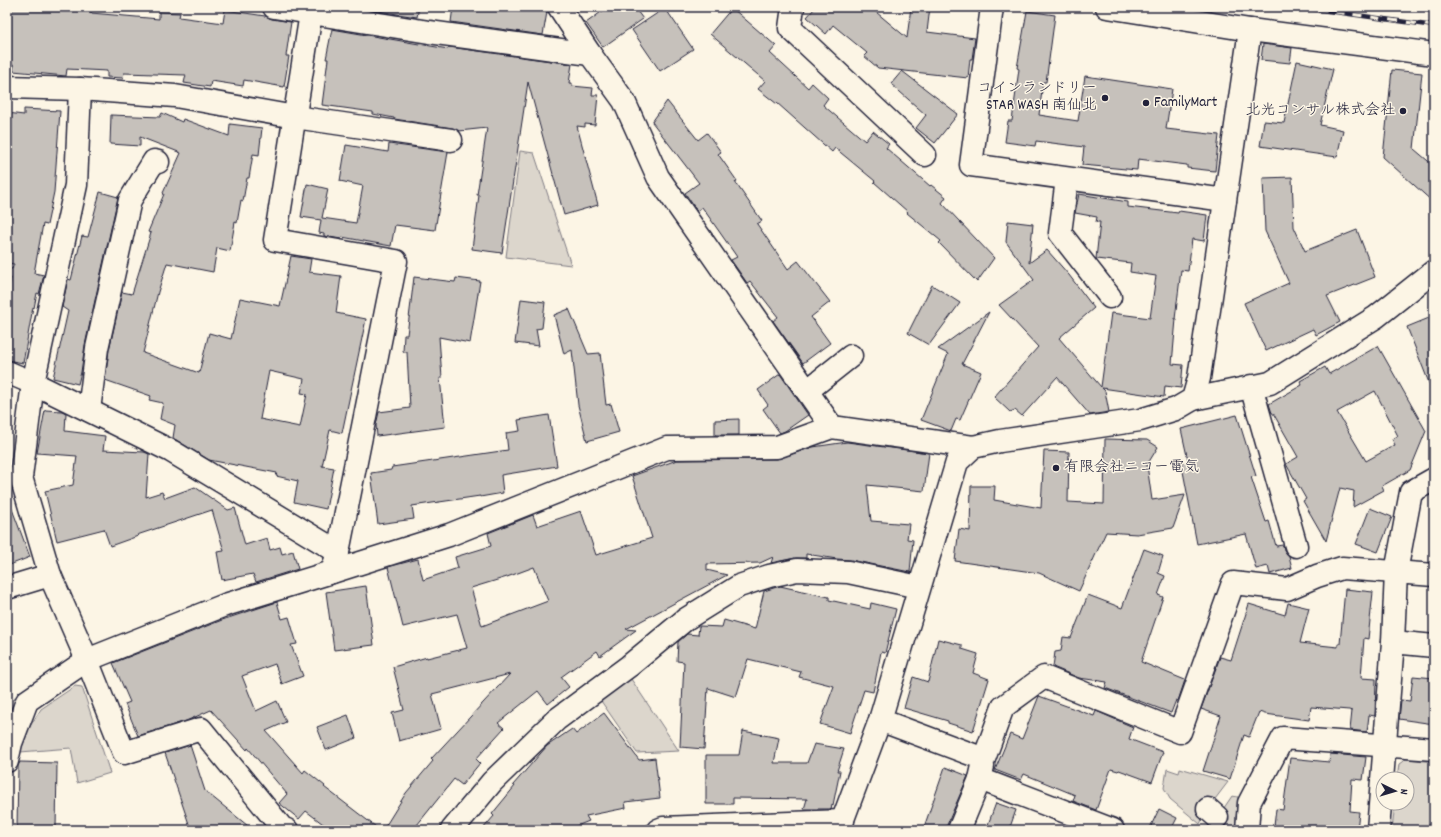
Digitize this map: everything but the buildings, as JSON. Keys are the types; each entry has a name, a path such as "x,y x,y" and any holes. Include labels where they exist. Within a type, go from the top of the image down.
{"street":[{"path":"274,7 312,10 590,54"},
{"path":"559,7 590,54 624,101 658,177 832,427"},
{"path":"793,7 790,28 925,155"},
{"path":"992,7 971,165 1225,200"},
{"path":"1108,7 1250,30 1434,54"},
{"path":"312,10 275,240 396,261 335,562"},
{"path":"1193,399 1199,378 1250,30"},
{"path":"7,87 80,89 175,96 295,117 451,140"},
{"path":"80,89 76,184 33,382 21,477 50,575 87,660 124,753 201,730 282,828 286,830"},
{"path":"89,410 97,348 130,200 154,161 158,162"},
{"path":"1067,179 1060,233 1110,296"},
{"path":"7,761 11,743 27,701 87,660 335,562 449,534 667,448 777,447 832,427 973,447 1000,441 1140,420 1176,409 1193,399 1270,383 1376,317 1434,271"},
{"path":"807,391 851,356"},
{"path":"7,372 33,382 172,451 335,562"},
{"path":"1251,386 1296,546"},
{"path":"658,830 663,828 841,826 880,720 957,462 973,447"},
{"path":"1378,830 1393,642 1396,572 1411,492 1434,479"},
{"path":"959,830 1003,707 1044,677 1180,732 1233,583 1287,589 1317,576 1342,568 1434,575"},
{"path":"452,830 492,782 556,720 629,666 686,619 739,586 769,576 797,570 848,572 919,587"},
{"path":"7,588 50,575"},
{"path":"1393,642 1434,646"},
{"path":"880,720 1113,830"},
{"path":"1247,830 1249,803 1283,738 1434,749"}],"shaded area":[{"path":"520,151 534,153 571,265 506,257"},
{"path":"631,679 679,751 637,753 601,701"},
{"path":"75,686 82,687 110,773 77,783 71,748 20,752 29,728 41,709"},
{"path":"1406,759 1434,762 1434,830 1392,830 1394,811 1415,811 1415,771 1398,771 1399,764"},
{"path":"1180,768 1228,782 1206,811 1200,824 1170,799 1164,788 1167,769 1179,773"},
{"path":"1232,796 1238,797 1235,830 1209,830"}],"railway":[{"path":"1300,7 1434,26"},
{"path":"1420,7 1434,9"}],"place":[{"name":"コインランドリー STAR WASH 南仙北","path":"1105,98"},
{"name":"FamilyMart","path":"1146,103"},
{"name":"北光コンサル株式会社","path":"1403,111"},
{"name":"有限会社ニコー電気","path":"1056,468"}]}
